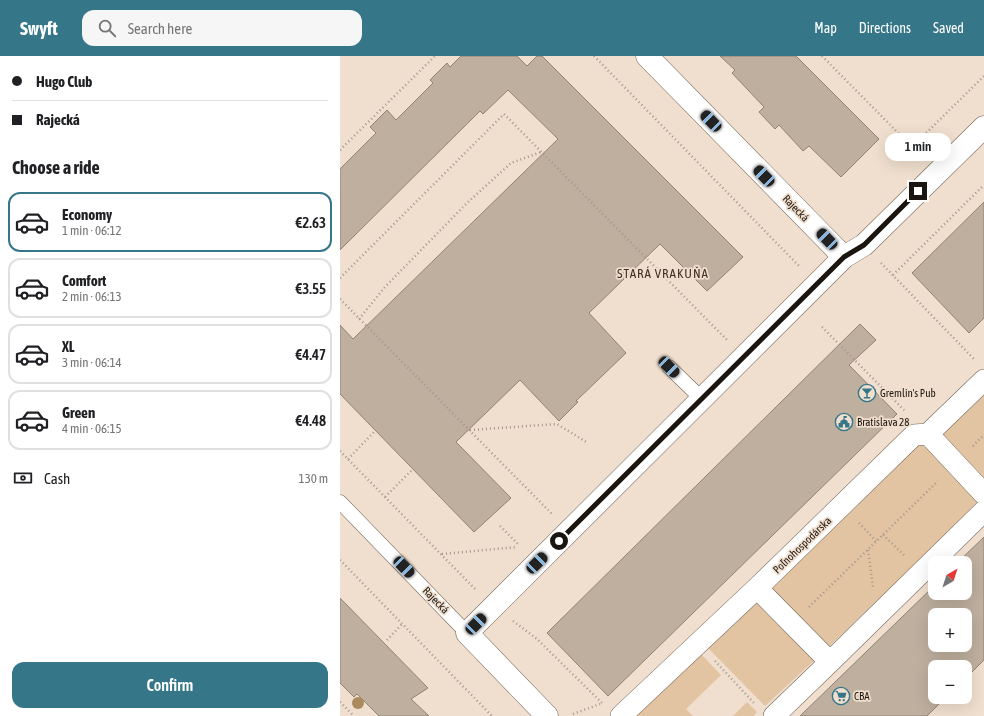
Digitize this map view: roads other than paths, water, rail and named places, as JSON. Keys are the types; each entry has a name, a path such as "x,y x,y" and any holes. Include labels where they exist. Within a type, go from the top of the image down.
{"street":[{"name":"Rajecká","path":"647,56 844,257"},
{"path":"467,633 844,257 864,245 984,127"},
{"name":"Poľnohospodárska","path":"614,712 698,644 914,435 928,434 981,372"},
{"path":"928,434 984,494"},
{"path":"774,716 984,511"},
{"path":"757,588 830,662"},
{"name":"Rajecká","path":"467,633 547,716"}],"lane":[{"path":"669,367 702,399"},
{"name":"Rajecká","path":"340,502 467,633"}],"place":[{"name":"Gremlin's Pub","path":"867,393"},
{"name":"Bratislava 28","path":"844,422"},
{"name":"CBA","path":"841,696"}],"district":[{"name":"STARÁ VRAKUŇA","path":"663,273"}]}
